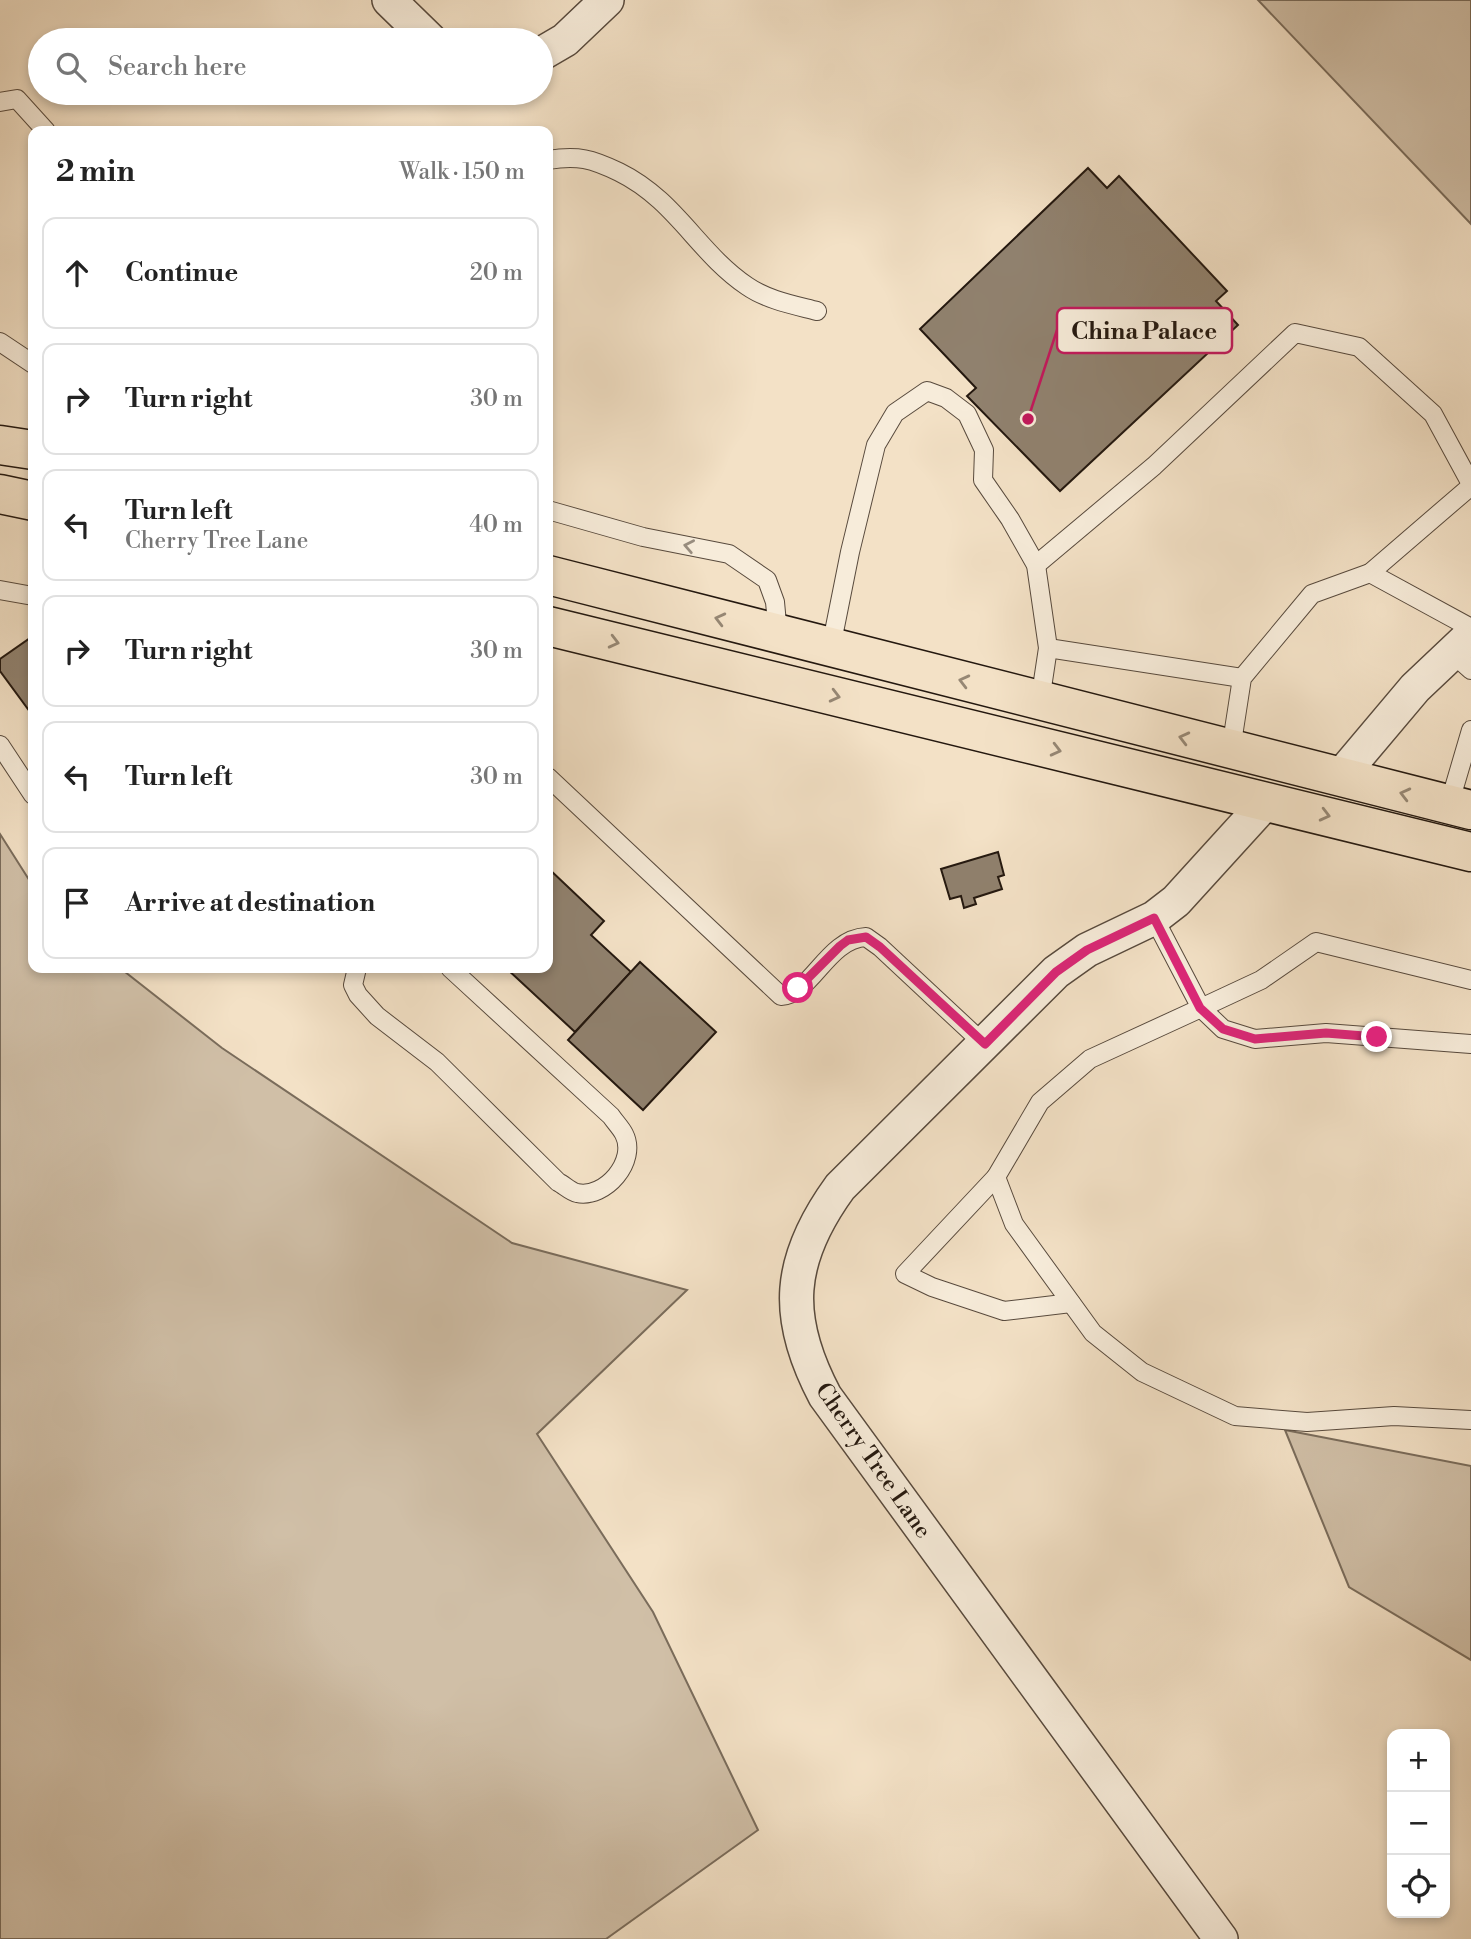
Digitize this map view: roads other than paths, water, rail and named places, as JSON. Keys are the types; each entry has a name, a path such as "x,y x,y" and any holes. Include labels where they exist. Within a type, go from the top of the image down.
{"highway":[{"path":"0,445 28,449"},
{"path":"0,494 28,500"},
{"path":"553,576 1460,807"},
{"path":"553,627 1471,852"}],"street":[{"path":"388,0 417,28"},
{"path":"553,47 565,40 607,0"},
{"path":"1340,778 1415,688 1466,646"},
{"name":"Cherry Tree Lane","path":"1221,1939 825,1396 804,1354 796,1295 802,1260 819,1216 841,1188 1056,972 1087,950 1154,918 1176,901 1267,801"}],"lane":[{"path":"0,102 17,99 41,126"},
{"path":"553,159 572,156 596,160 631,178 661,199 726,271 750,288 779,301 817,311"},
{"path":"1036,565 1154,466 1295,333 1359,347 1433,414 1471,485 1370,573 1312,594 1241,678 1231,749"},
{"path":"0,342 28,361"},
{"path":"831,648 850,552 876,445 895,413 927,391 946,398 967,414 984,450 983,480 1036,565 1048,648 1040,701"},
{"path":"553,511 643,537 729,554 767,580 775,602 778,634"},
{"path":"1370,573 1466,646"},
{"path":"0,590 28,595"},
{"path":"1048,648 1241,678"},
{"path":"1460,807 1471,730"},
{"path":"0,745 28,787"},
{"path":"553,782 781,996 786,996 798,988 848,940 866,937 985,1044"},
{"path":"1154,918 1200,1008 1223,1029 1255,1039 1326,1033 1471,1044"},
{"path":"1071,1303 1004,1311 932,1287 905,1274 996,1177 1040,1102 1090,1059 1261,980 1316,942 1471,980"},
{"path":"356,973 353,985 358,995 377,1016 437,1062 558,1182 575,1193 592,1193 611,1181 623,1168 628,1150 625,1135 611,1116 455,973"},
{"path":"996,1177 1014,1224 1093,1333 1142,1372 1236,1416 1307,1422 1394,1416 1471,1420"}],"place":[{"name":"China Palace","path":"1028,419"}]}
